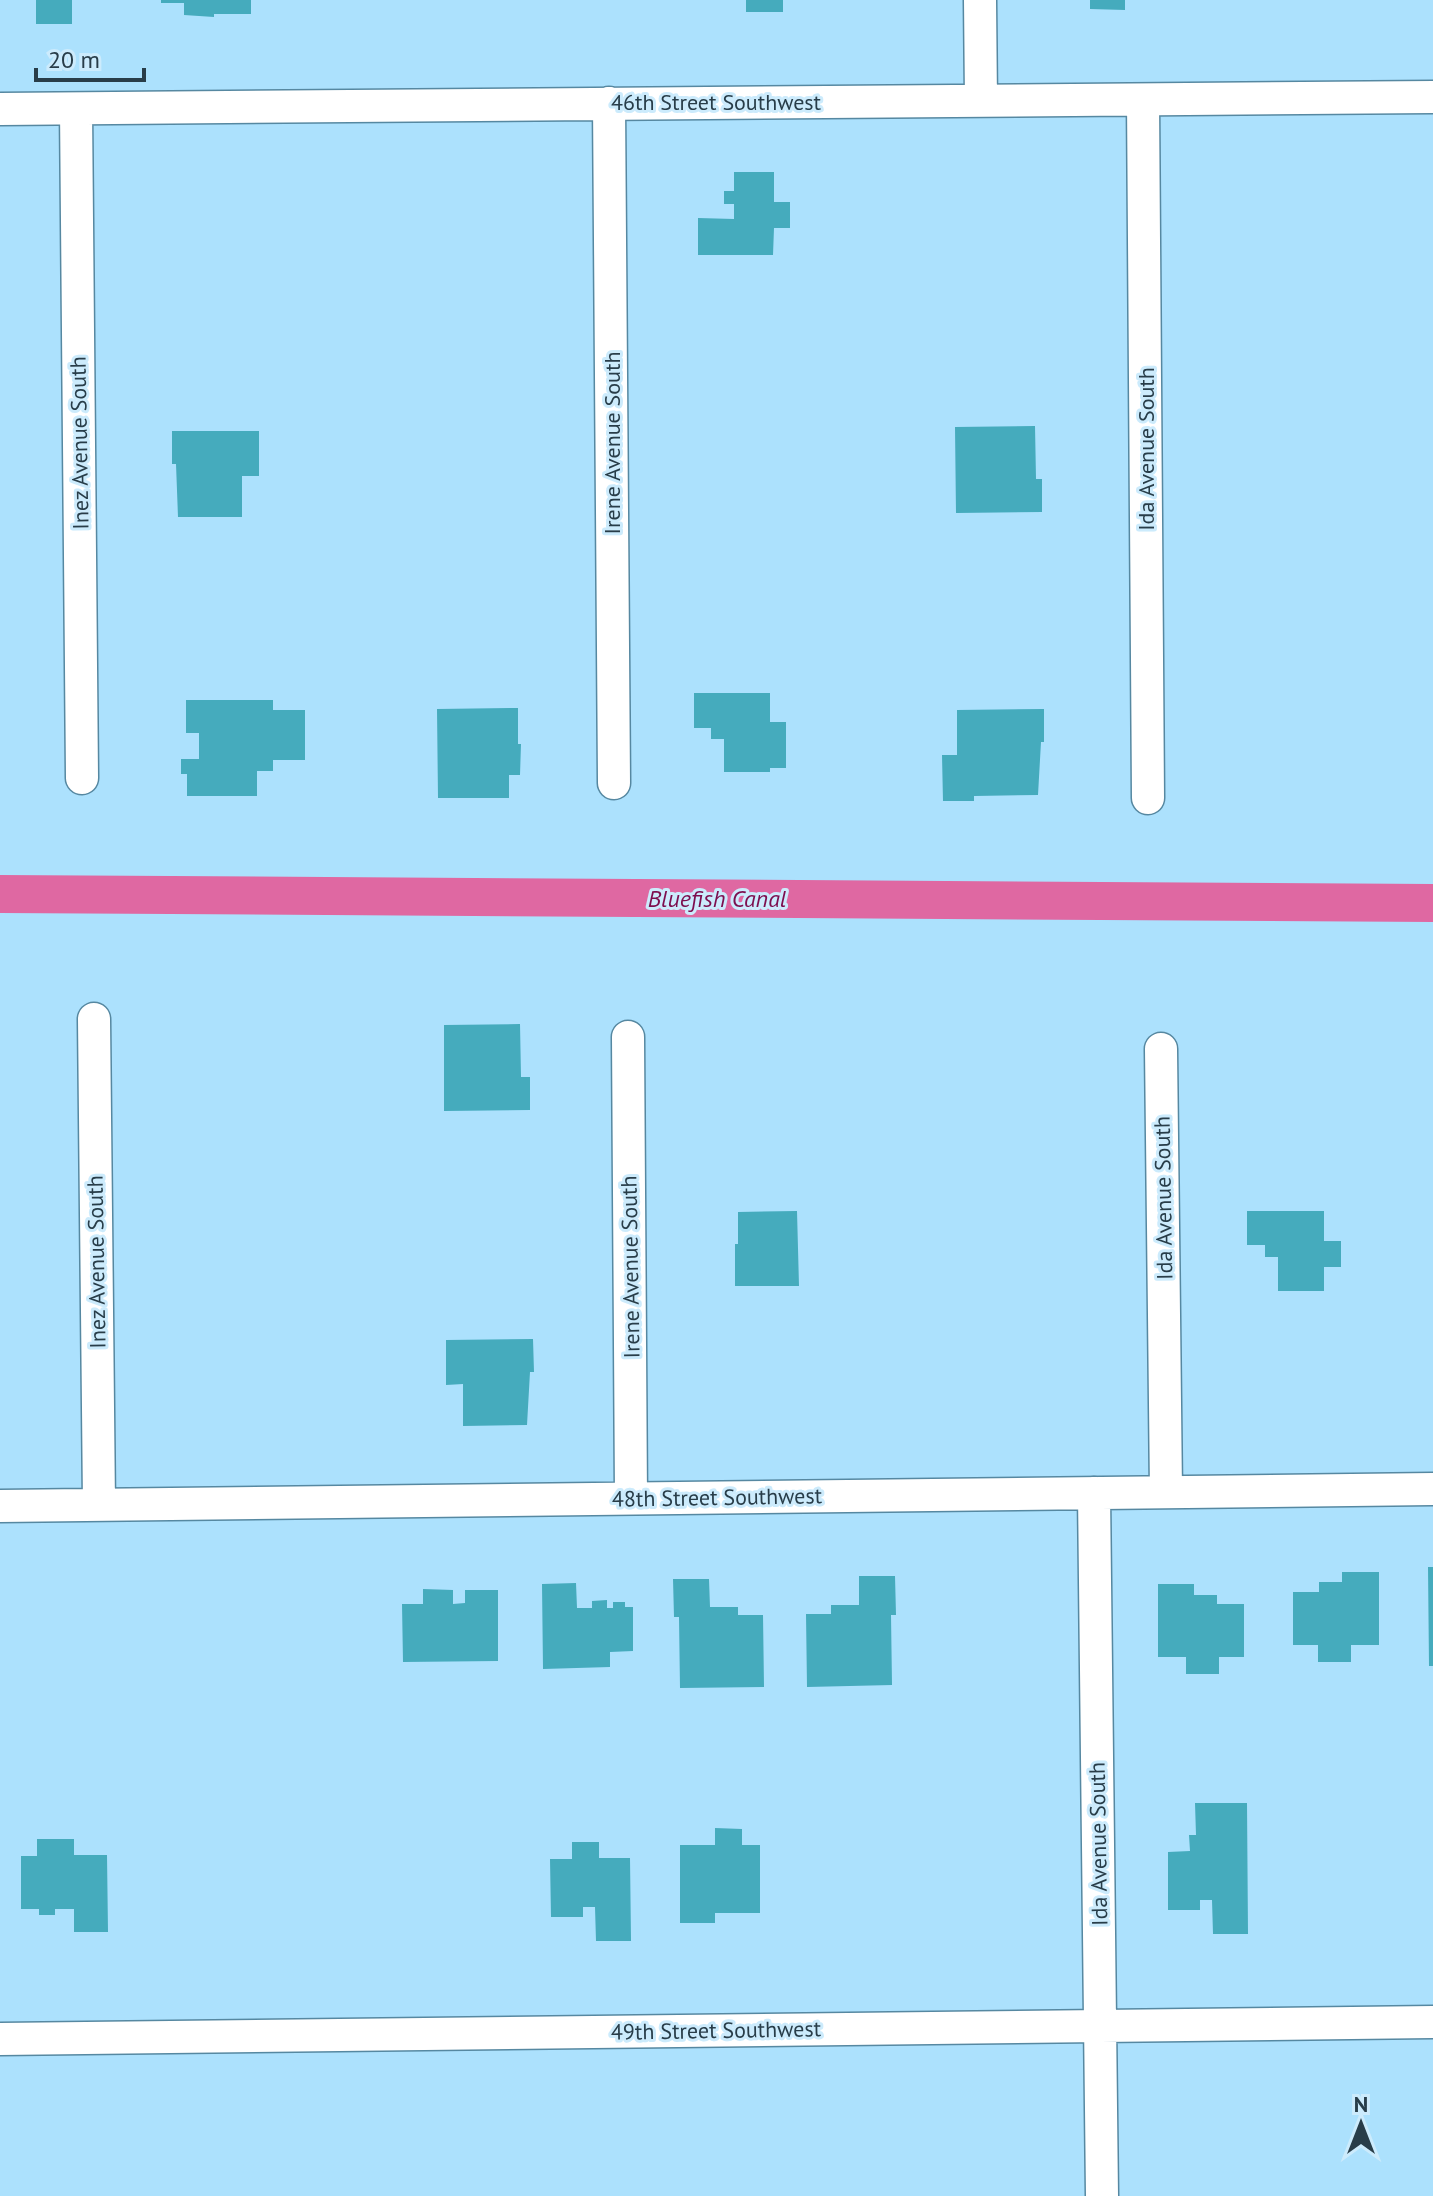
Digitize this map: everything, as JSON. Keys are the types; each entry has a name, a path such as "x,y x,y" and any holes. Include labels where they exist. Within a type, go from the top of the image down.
{"street":[{"path":"980,0 981,101"},
{"name":"46th Street Southwest","path":"0,109 1433,97"},
{"name":"Ida Avenue South","path":"1143,100 1148,798"},
{"name":"Irene Avenue South","path":"609,103 614,783"},
{"name":"Inez Avenue South","path":"76,109 82,778"},
{"name":"Inez Avenue South","path":"94,1019 99,1505"},
{"name":"Irene Avenue South","path":"628,1037 631,1498"},
{"name":"Ida Avenue South","path":"1161,1049 1166,1492"},
{"name":"48th Street Southwest","path":"0,1506 1433,1489"},
{"name":"Ida Avenue South","path":"1094,1493 1102,2196"},
{"name":"49th Street Southwest","path":"0,2039 1433,2022"}],"building":[{"path":"36,0 72,0 72,24 36,24"},
{"path":"161,0 251,0 251,14 214,14 214,17 184,15 184,3 161,3"},
{"path":"746,0 783,0 783,12 746,12"},
{"path":"1090,0 1125,0 1125,10 1090,9"},
{"path":"734,172 774,172 774,202 790,202 790,228 774,228 773,255 698,255 698,218 734,219 734,204 724,204 724,191 734,191"},
{"path":"1035,426 1036,479 1042,479 1042,512 956,513 955,427"},
{"path":"172,431 259,431 259,476 242,476 242,517 178,517"},
{"path":"694,693 770,693 770,722 786,722 786,768 770,768 770,772 724,772 724,739 711,739 711,728 694,728"},
{"path":"186,700 273,700 273,710 305,710 305,760 273,760 273,771 257,771 257,796 187,796 187,774 181,774 181,759 199,759 199,733 186,733"},
{"path":"518,708 520,775 509,775 509,798 438,798 437,709"},
{"path":"1044,709 1038,795 974,796 974,801 943,801 942,755 957,755 957,710"},
{"path":"520,1024 521,1077 530,1077 530,1110 444,1111 444,1025"},
{"path":"797,1211 799,1286 735,1286 738,1212"},
{"path":"1247,1211 1324,1211 1324,1241 1341,1241 1341,1267 1324,1267 1324,1291 1278,1291 1278,1257 1265,1257 1265,1245 1247,1245"},
{"path":"533,1339 534,1372 530,1372 527,1425 463,1426 463,1384 446,1385 446,1340"},
{"path":"1428,1567 1433,1567 1433,1666 1429,1666"},
{"path":"1342,1572 1379,1572 1379,1645 1351,1645 1351,1662 1318,1662 1318,1645 1293,1645 1293,1592 1319,1592 1319,1582 1342,1582"},
{"path":"859,1576 895,1576 896,1615 891,1615 892,1685 807,1687 806,1614 831,1614 831,1605 859,1605"},
{"path":"673,1579 709,1579 710,1607 738,1607 738,1615 763,1615 764,1687 680,1688 679,1617 674,1617"},
{"path":"576,1583 577,1608 592,1608 592,1601 607,1600 607,1608 613,1608 613,1602 625,1602 625,1607 633,1607 633,1651 610,1652 610,1667 543,1669 542,1584"},
{"path":"1158,1584 1194,1584 1194,1595 1217,1595 1217,1604 1244,1604 1244,1657 1219,1657 1219,1674 1186,1674 1186,1657 1158,1657"},
{"path":"423,1589 453,1590 453,1604 465,1603 465,1590 498,1590 498,1661 403,1662 402,1604 423,1604"},
{"path":"1195,1803 1247,1803 1248,1934 1213,1934 1212,1900 1200,1900 1200,1910 1168,1910 1168,1852 1190,1851 1189,1835 1196,1835"},
{"path":"715,1828 742,1829 742,1845 760,1845 760,1913 715,1913 715,1923 680,1923 680,1845 715,1845"},
{"path":"37,1839 74,1839 74,1855 107,1855 108,1932 74,1932 74,1909 55,1909 55,1915 39,1915 39,1909 21,1909 21,1856 37,1856"},
{"path":"572,1842 599,1842 599,1858 630,1858 631,1941 596,1941 595,1907 583,1907 583,1917 551,1917 550,1859 572,1859"}],"waterway":[{"name":"Bluefish Canal","path":"0,894 1433,903"}]}
